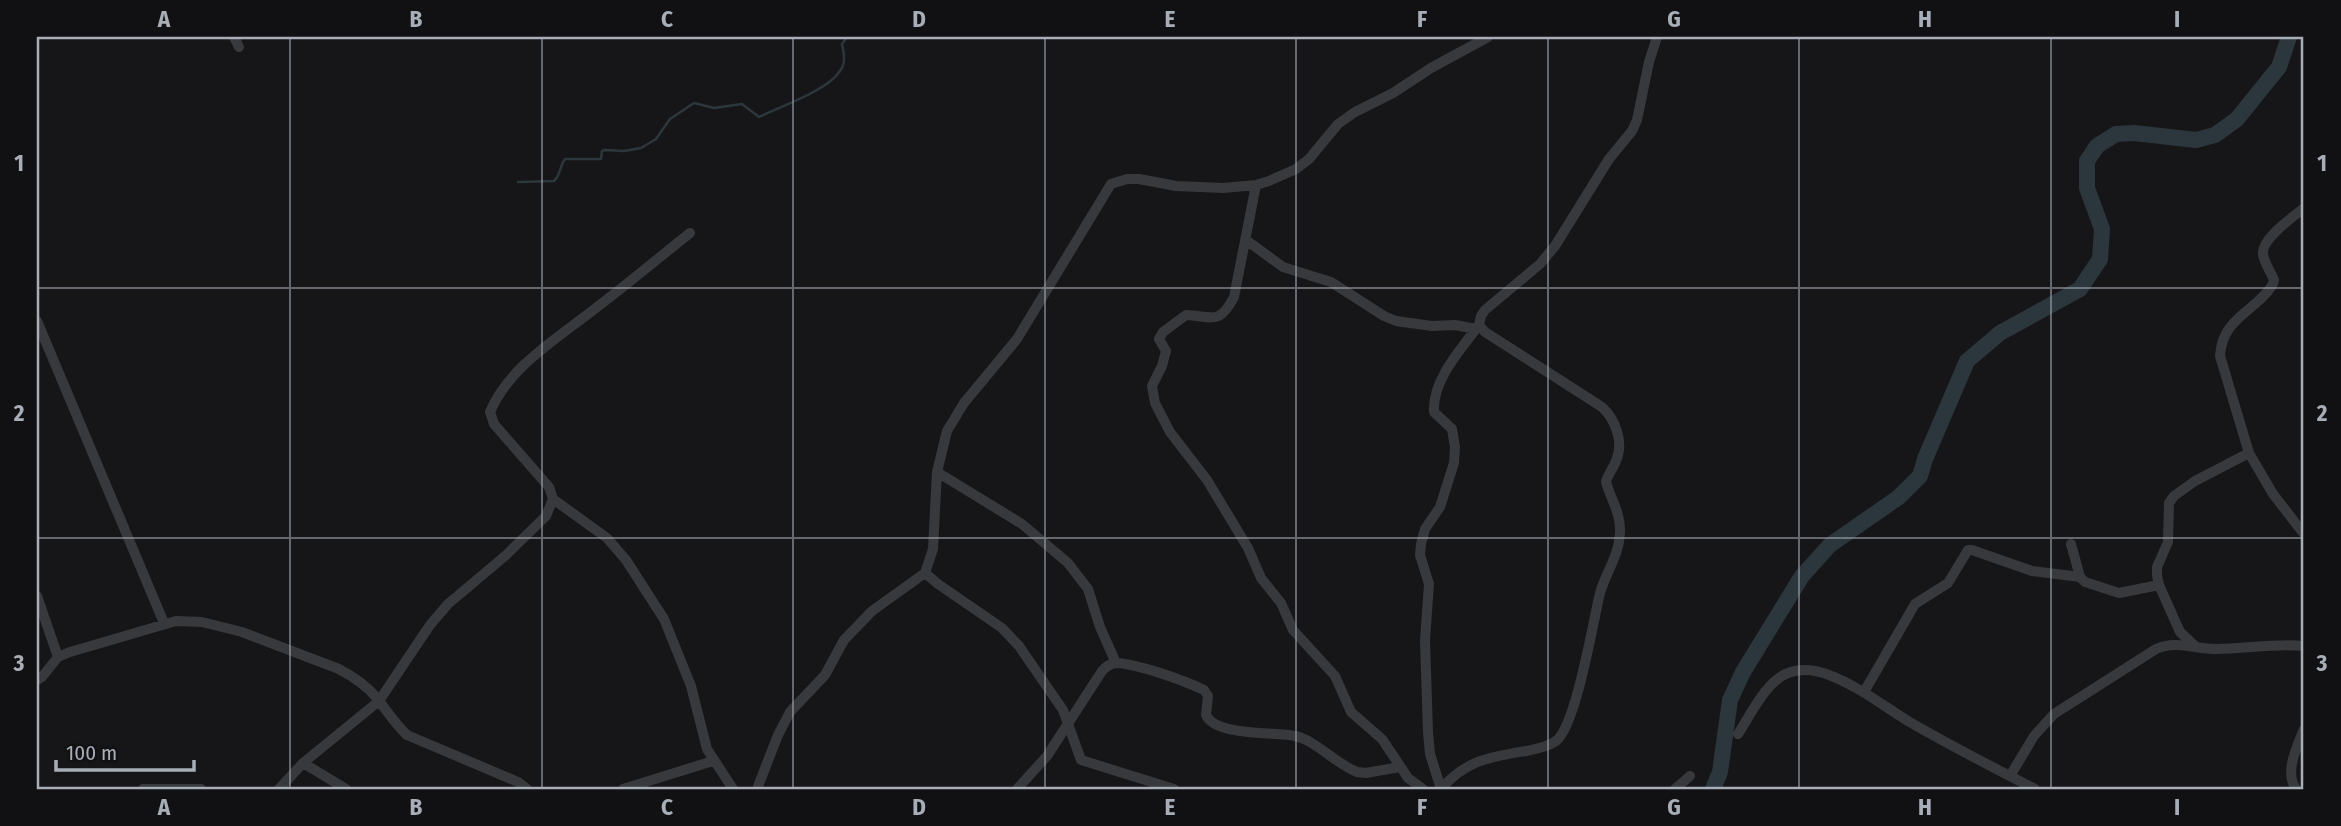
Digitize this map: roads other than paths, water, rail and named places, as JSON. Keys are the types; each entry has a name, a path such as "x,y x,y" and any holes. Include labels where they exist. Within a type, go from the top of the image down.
{"street":[{"path":"757,789 790,712 831,667 844,640 872,611 925,573 933,549 937,472 947,431 956,415 1017,339 1111,184 1127,179 1193,187 1256,185 1281,176 1303,164 1338,124 1355,112 1393,93 1431,68 1488,37"},
{"path":"1246,240 1283,267 1331,282 1396,321 1432,326 1478,327 1591,398 1609,413 1614,421 1618,456 1606,482 1618,511 1619,544 1616,558 1601,590 1577,694 1560,737 1552,743 1538,749 1478,761 1456,772 1441,789 1430,754 1428,732 1425,640 1429,584 1420,555 1425,529 1440,507 1455,459 1454,434 1450,426 1434,412 1433,401 1451,364 1478,327 1485,310 1540,264 1555,246 1609,159 1632,131 1657,37"},
{"path":"1256,185 1237,288 1229,308 1213,318 1186,315 1163,332 1159,340 1166,351 1162,366 1153,381 1155,403 1170,432 1207,480 1248,548 1261,578 1281,603 1293,630 1330,668 1341,686 1351,712 1382,739 1408,778 1423,789"},
{"path":"2304,208 2270,238 2263,249 2263,257 2274,280 2273,284 2232,325 2221,346 2222,365 2249,453 2273,495 2304,534"},
{"path":"690,233 587,315 551,340 496,399 490,412 494,424 549,487 553,499 607,538 626,560 664,620 691,686 702,733 713,761 733,789"},
{"path":"37,321 164,623"},
{"path":"2196,647 2180,632 2159,585 2157,567 2168,542 2168,507 2174,496 2195,481 2249,453"},
{"path":"937,472 1022,524 1068,563 1088,589 1100,627 1116,663"},
{"path":"279,789 303,763 379,701 430,625 473,581 531,532 546,516 553,499"},
{"path":"2071,544 2080,577 2085,582 2119,593 2159,585"},
{"path":"1864,692 1915,604 1948,583 1968,550 2032,571 2080,577"},
{"path":"925,573 1002,628 1019,646 1063,710 1078,754 1084,762 1168,788"},
{"path":"37,596 58,657"},
{"path":"37,680 58,657 164,623 202,622 242,632 339,669 363,685 407,734 518,782 527,789"},
{"path":"2010,776 2034,736 2054,715 2156,649 2166,645 2212,649 2286,644 2304,646"},
{"path":"1017,789 1047,755 1102,671 1108,665 1116,663 1204,690 1208,696 1206,715 1212,722 1254,734 1296,736 1357,772 1400,768"},
{"path":"1738,734 1754,706 1784,674 1811,670 1864,692 1922,729 2035,789"},
{"path":"2296,789 2291,776 2293,760 2304,729"},
{"path":"623,789 713,761"},
{"path":"303,763 346,789"},
{"path":"1675,789 1690,776"},
{"path":"143,789 201,789"}],"waterway":[{"path":"518,182 554,181 565,159 601,159 602,151 605,150 641,148 656,139 670,119 694,103 714,108 742,104 759,117 803,97 834,78 843,65 842,44 847,37"},
{"path":"1713,789 1720,772 1730,700 1743,672 1802,576 1830,545 1899,497 1920,476 1967,361 2000,333 2080,289 2100,259 2102,229 2087,188 2087,161 2097,146 2116,134 2134,133 2196,140 2215,135 2237,119 2279,67 2289,37"}]}
